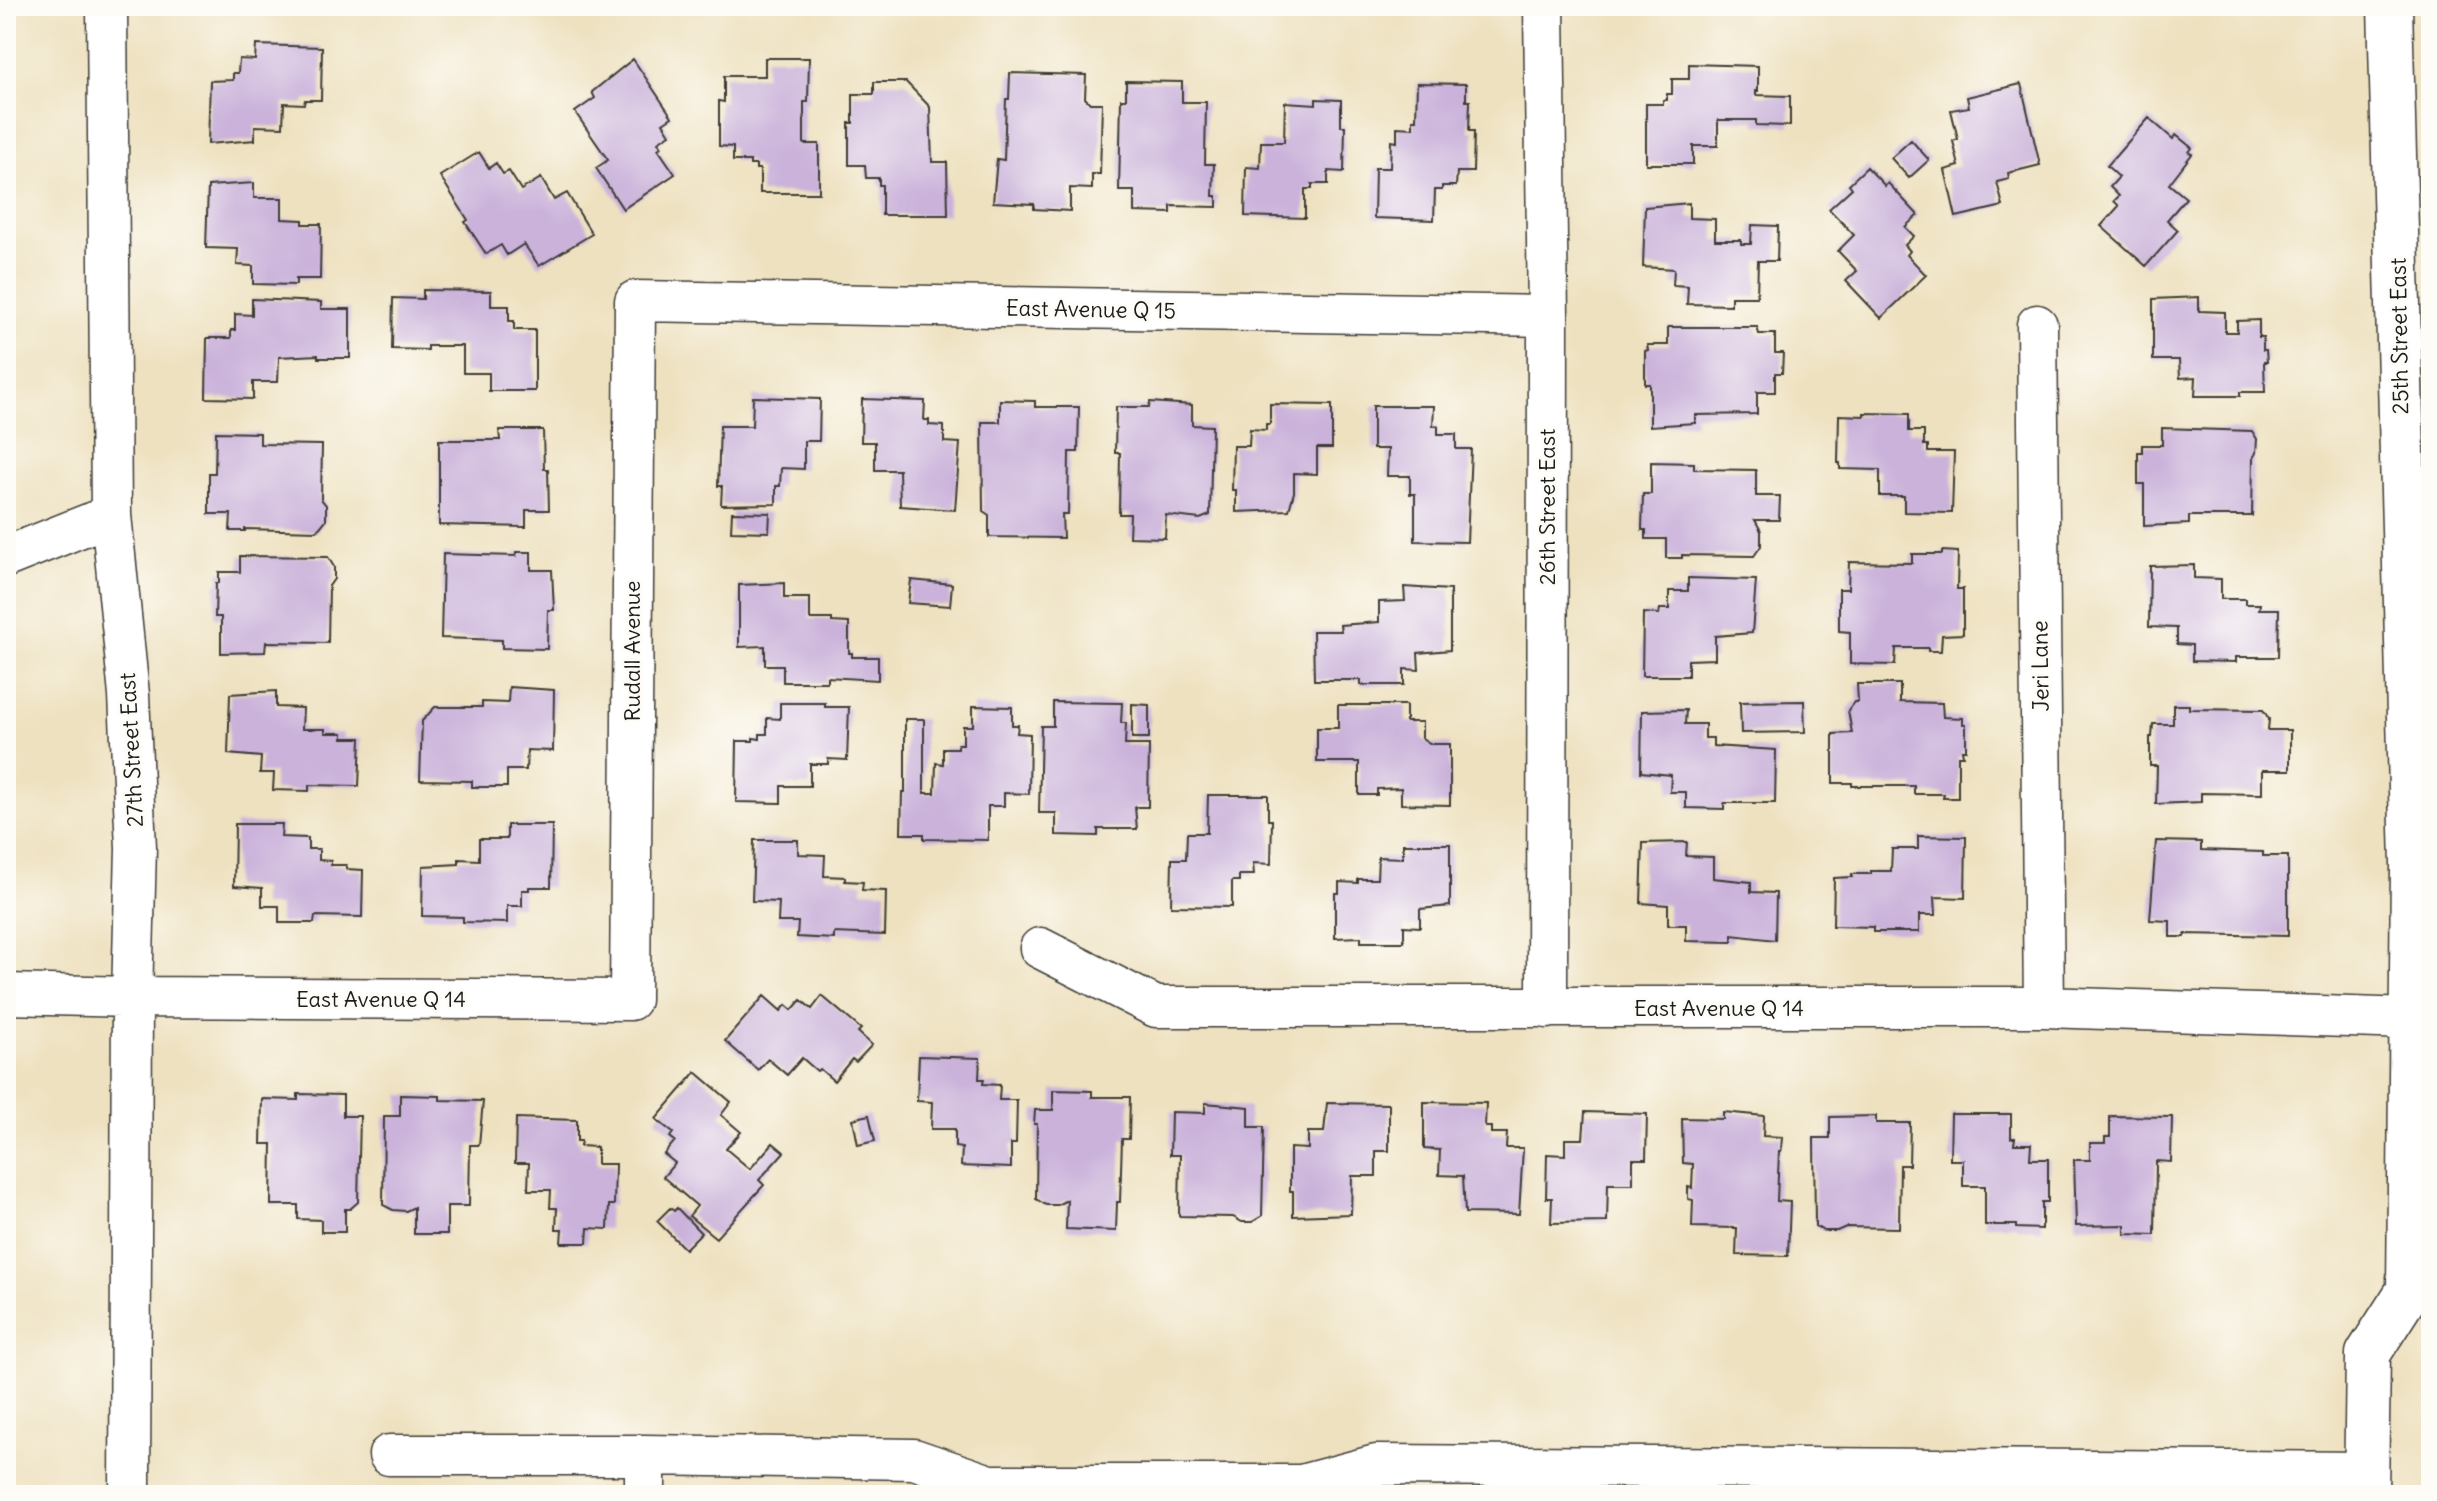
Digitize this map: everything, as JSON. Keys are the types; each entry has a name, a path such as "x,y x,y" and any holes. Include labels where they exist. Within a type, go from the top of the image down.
{"main road":[{"name":"25th Street East","path":"2366,1484 2368,1354 2420,1304 2411,1019 2422,865 2390,6"}],"street":[{"name":"27th Street East","path":"107,6 111,515 129,695 136,848 132,997 130,1495"},
{"name":"26th Street East","path":"1544,6 1548,316 1547,1008"},
{"name":"East Avenue Q 15","path":"635,301 1548,316"},
{"name":"Rudall Avenue","path":"630,1000 635,301"},
{"name":"Jeri Lane","path":"2037,325 2044,1007"},
{"path":"6,557 111,515"},
{"name":"East Avenue Q 14","path":"1040,948 1156,1007 2044,1007 2411,1019"},
{"name":"East Avenue Q 14","path":"6,994 630,1000"},
{"path":"389,1455 914,1459 990,1485 1301,1485 1376,1465 2366,1484"},
{"path":"645,1455 645,1495"}],"building":[{"path":"256,45 322,47 321,100 305,100 304,104 284,103 283,127 255,126 255,140 208,144 210,81 233,80 233,73 238,73 239,59 255,60"},
{"path":"765,58 809,58 808,102 804,102 804,144 819,144 819,193 760,193 760,169 750,165 750,161 733,161 733,147 719,146 719,101 724,102 724,76 765,76"},
{"path":"633,59 672,117 663,123 670,134 658,142 661,147 658,149 675,174 623,209 596,168 608,160 575,112 595,98 592,92"},
{"path":"1689,64 1758,66 1756,95 1790,96 1790,126 1756,125 1756,120 1718,120 1718,146 1693,146 1693,164 1646,164 1646,104 1663,104 1667,94 1672,94 1672,79 1689,79"},
{"path":"1010,73 1086,75 1085,98 1090,103 1102,103 1100,174 1092,174 1092,189 1070,188 1070,211 1034,209 1034,204 993,202 997,159 1004,160"},
{"path":"1126,81 1182,82 1182,102 1206,102 1205,164 1214,164 1213,196 1217,196 1217,207 1171,206 1171,213 1134,212 1134,191 1119,191 1121,99 1126,99"},
{"path":"874,82 906,82 930,107 932,162 947,162 948,215 882,215 882,185 879,185 879,178 866,178 865,165 849,165 853,94 874,94"},
{"path":"1417,83 1466,84 1466,101 1470,101 1469,131 1474,131 1473,172 1457,172 1456,186 1442,186 1442,190 1435,190 1434,220 1374,218 1375,168 1390,168 1391,141 1397,142 1397,127 1413,128"},
{"path":"2021,84 2040,165 2008,173 2009,179 1997,182 2003,206 1956,217 1945,170 1959,166 1953,141 1958,139 1951,110 1969,107 1967,97"},
{"path":"1316,99 1341,100 1341,126 1345,126 1344,172 1328,171 1328,184 1312,184 1312,189 1305,189 1305,218 1245,216 1246,167 1260,168 1261,142 1284,142 1285,102 1316,104"},
{"path":"2149,118 2173,139 2176,135 2192,148 2189,152 2192,154 2169,184 2186,198 2167,220 2178,230 2146,266 2101,226 2119,206 2114,201 2119,196 2110,187 2119,177 2107,166"},
{"path":"1911,140 1929,160 1909,178 1891,158"},
{"path":"479,152 489,168 496,163 503,174 509,171 521,190 541,178 554,200 567,193 592,234 539,266 524,244 507,255 501,245 486,254 440,176"},
{"path":"1867,167 1885,186 1888,183 1918,215 1905,227 1914,236 1905,245 1910,251 1907,255 1926,275 1881,318 1846,281 1857,271 1838,251 1854,235 1829,209 1852,188 1849,184"},
{"path":"254,183 254,198 282,198 282,219 321,224 320,279 296,279 296,285 253,284 253,266 237,265 238,249 206,248 208,186"},
{"path":"1689,203 1689,218 1715,219 1715,240 1741,240 1741,244 1751,244 1752,225 1778,226 1777,261 1758,261 1757,297 1731,297 1731,305 1687,304 1688,286 1673,285 1674,269 1643,267 1645,207"},
{"path":"423,290 491,291 491,306 509,306 509,321 514,321 514,330 535,330 535,391 489,391 489,373 463,373 463,346 428,346 428,350 392,349 393,298 423,299"},
{"path":"2199,297 2199,311 2225,312 2225,332 2237,332 2237,321 2259,320 2259,337 2263,337 2267,362 2264,362 2265,392 2240,392 2240,396 2195,396 2196,377 2180,378 2179,360 2153,360 2153,299"},
{"path":"252,299 321,302 321,309 350,309 350,358 318,358 318,355 279,357 278,382 253,382 253,399 206,398 207,338 231,338 231,330 235,330 235,314 252,315"},
{"path":"1668,327 1757,327 1759,334 1775,334 1775,353 1783,353 1782,373 1775,373 1775,392 1757,392 1757,414 1695,415 1695,423 1650,426 1650,384 1645,384 1645,351 1648,350 1647,345 1668,345"},
{"path":"753,397 820,399 819,441 804,441 804,469 781,468 780,486 776,486 776,504 721,505 722,486 718,486 720,426 752,426"},
{"path":"862,399 925,401 924,420 929,420 929,425 944,426 944,442 960,443 955,510 900,506 899,470 875,470 875,442 861,442"},
{"path":"1000,400 1035,401 1035,407 1079,407 1078,452 1069,452 1068,514 1062,514 1063,538 989,537 989,515 983,511 982,422 1000,422"},
{"path":"1150,402 1192,405 1192,425 1212,426 1210,515 1200,519 1166,515 1165,538 1129,537 1130,514 1119,514 1120,453 1115,453 1116,407 1149,407"},
{"path":"1270,404 1332,405 1332,448 1317,448 1317,474 1294,473 1294,492 1289,510 1236,512 1236,490 1232,490 1233,446 1249,446 1250,429 1266,430 1266,424 1270,424"},
{"path":"1373,406 1434,406 1433,426 1438,426 1438,434 1456,434 1456,449 1471,449 1467,542 1415,541 1415,494 1410,494 1410,476 1387,476 1388,449 1373,449"},
{"path":"1864,413 1909,414 1909,431 1924,431 1924,445 1928,445 1928,452 1954,452 1952,513 1904,512 1904,496 1880,496 1880,470 1840,469 1839,415 1864,416"},
{"path":"2162,428 2252,431 2257,439 2253,458 2252,516 2189,516 2189,524 2144,526 2144,484 2138,484 2138,452 2142,452 2142,445 2162,445"},
{"path":"499,430 543,430 549,510 526,510 526,527 439,525 439,440 500,440"},
{"path":"216,432 260,433 260,444 322,445 321,499 326,505 326,520 317,531 230,531 231,514 209,514 209,473 215,473"},
{"path":"1651,462 1694,463 1694,469 1756,470 1756,496 1780,496 1779,520 1755,520 1761,531 1761,546 1754,556 1682,555 1682,558 1666,558 1666,539 1646,539 1646,530 1642,530 1643,494 1651,494"},
{"path":"732,512 770,513 769,532 731,531"},
{"path":"1942,551 1958,552 1957,589 1963,589 1963,634 1942,635 1941,651 1896,648 1895,665 1850,664 1850,632 1839,631 1839,589 1848,589 1849,562 1912,563 1912,554 1942,554"},
{"path":"516,552 531,552 531,570 552,570 554,610 548,610 547,649 502,648 502,640 441,638 443,554 516,556"},
{"path":"240,556 328,557 334,567 334,579 329,586 328,643 266,642 265,652 221,653 221,617 215,617 216,583 219,583 219,572 240,572"},
{"path":"2194,565 2194,578 2221,579 2221,599 2245,599 2245,604 2260,604 2259,609 2279,609 2278,657 2236,657 2236,662 2192,661 2192,645 2177,644 2177,628 2149,627 2150,566"},
{"path":"1688,578 1756,580 1752,633 1715,636 1715,659 1688,660 1688,676 1642,676 1643,613 1659,614 1660,609 1669,609 1669,591 1688,591"},
{"path":"911,580 952,584 950,606 908,603"},
{"path":"784,583 784,598 810,598 810,619 849,623 849,653 852,657 878,657 878,680 827,677 827,682 783,682 783,665 765,665 765,646 739,647 739,585"},
{"path":"1404,587 1450,590 1450,650 1418,653 1419,670 1404,669 1404,685 1361,685 1361,680 1314,680 1313,631 1341,631 1340,625 1379,622 1379,602 1405,601"},
{"path":"1857,684 1900,684 1900,702 1942,703 1943,717 1963,718 1963,724 1966,724 1966,750 1962,750 1963,756 1958,756 1958,798 1943,798 1944,794 1914,794 1914,786 1833,783 1833,734 1852,733 1848,710 1854,702 1858,702"},
{"path":"509,687 554,690 553,751 527,750 526,770 507,770 507,787 472,787 472,781 420,780 422,721 435,707 482,707 482,702 508,703"},
{"path":"276,691 276,707 303,708 302,729 325,729 325,733 343,733 343,738 361,738 359,786 309,785 309,791 273,790 274,773 260,773 261,757 228,754 230,694"},
{"path":"1804,701 1805,732 1741,733 1740,702"},
{"path":"1053,702 1122,703 1121,723 1126,723 1125,745 1149,745 1148,807 1135,807 1137,829 1098,829 1098,836 1056,835 1056,813 1039,813 1041,726 1053,726"},
{"path":"780,703 825,703 825,707 849,707 847,760 828,759 828,764 810,764 810,786 781,786 781,803 736,802 737,741 753,741 753,738 760,739 760,734 767,734 767,718 780,719"},
{"path":"1132,704 1149,705 1149,738 1132,738"},
{"path":"1338,705 1406,705 1406,722 1422,722 1422,738 1431,744 1450,744 1450,805 1401,804 1401,788 1377,789 1377,795 1359,795 1359,762 1317,762 1317,728 1338,728"},
{"path":"2173,705 2189,705 2189,709 2263,710 2269,719 2268,730 2290,730 2290,770 2262,770 2262,794 2201,793 2201,802 2156,804 2157,766 2150,766 2150,737 2153,724 2173,724"},
{"path":"973,706 1012,707 1012,725 1018,725 1017,733 1030,734 1029,794 1004,793 1004,806 988,806 988,840 924,839 924,834 901,834 902,792 905,792 905,719 924,719 924,793 935,793 936,763 943,764 943,748 958,748 958,744 963,744 963,726 973,726"},
{"path":"1686,710 1685,724 1705,724 1705,738 1713,738 1713,746 1776,750 1775,803 1724,803 1724,809 1686,808 1686,792 1670,792 1671,775 1641,772 1642,711"},
{"path":"1208,795 1268,795 1268,820 1272,820 1271,864 1253,863 1254,875 1239,875 1239,881 1232,881 1232,907 1171,906 1172,859 1186,859 1187,833 1207,833"},
{"path":"235,824 282,824 281,837 308,838 308,849 319,849 319,860 331,861 331,865 346,865 346,869 363,870 362,917 315,916 314,923 279,923 279,906 262,906 262,888 234,886"},
{"path":"507,825 552,825 551,887 522,890 522,906 507,906 507,923 463,922 463,917 422,916 423,866 459,864 459,859 479,860 479,839 507,839"},
{"path":"1918,836 1966,837 1965,898 1935,897 1936,915 1919,915 1919,932 1873,932 1873,927 1833,926 1834,878 1871,874 1871,871 1891,871 1892,849 1918,849"},
{"path":"754,840 798,840 798,854 825,855 824,876 863,882 862,890 886,891 885,935 834,933 834,939 797,937 798,922 778,922 779,902 752,901"},
{"path":"2156,841 2201,842 2201,850 2288,856 2288,936 2185,934 2185,937 2170,937 2170,921 2150,920"},
{"path":"1687,842 1686,856 1713,857 1713,878 1751,882 1751,892 1776,893 1775,940 1732,935 1732,942 1686,941 1686,925 1668,925 1668,905 1641,903 1643,843"},
{"path":"1403,844 1450,844 1450,906 1420,909 1420,927 1404,926 1404,942 1361,942 1361,937 1335,938 1335,893 1339,893 1339,882 1358,883 1358,879 1377,879 1378,857 1403,858"},
{"path":"764,996 781,1011 786,1005 792,1010 801,1000 812,1009 822,996 861,1029 858,1032 872,1045 856,1062 852,1059 834,1081 802,1058 787,1075 768,1059 758,1070 725,1041"},
{"path":"919,1056 980,1058 979,1079 984,1079 983,1084 1000,1085 999,1100 1017,1100 1016,1144 1011,1144 1011,1168 961,1166 962,1148 955,1147 955,1129 931,1129 932,1102 917,1101"},
{"path":"696,1072 731,1102 721,1115 741,1132 726,1149 750,1169 773,1143 784,1152 759,1180 764,1185 716,1238 689,1216 697,1206 663,1177 675,1163 664,1154 675,1141 670,1137 673,1133 656,1119"},
{"path":"1053,1090 1092,1091 1092,1097 1130,1097 1129,1139 1122,1139 1116,1231 1066,1229 1067,1200 1057,1205 1046,1205 1036,1199 1035,1110 1053,1110"},
{"path":"298,1094 343,1095 343,1116 360,1116 358,1202 345,1209 345,1232 321,1232 321,1220 298,1219 298,1205 271,1205 272,1144 261,1144 262,1099 298,1100"},
{"path":"400,1095 483,1101 479,1145 470,1145 469,1206 447,1206 447,1234 414,1234 414,1207 406,1211 383,1205 384,1116 400,1116"},
{"path":"1424,1102 1486,1103 1485,1127 1491,1127 1491,1133 1507,1133 1506,1148 1523,1148 1519,1214 1465,1213 1463,1176 1439,1175 1440,1150 1424,1149"},
{"path":"1205,1103 1249,1107 1249,1127 1264,1127 1262,1216 1252,1222 1242,1222 1233,1217 1179,1216 1180,1155 1170,1155 1171,1112 1205,1113"},
{"path":"1327,1103 1389,1104 1389,1151 1376,1151 1376,1176 1352,1176 1351,1214 1293,1216 1290,1148 1308,1149 1308,1132 1324,1132"},
{"path":"1585,1112 1647,1114 1646,1159 1633,1159 1633,1184 1608,1184 1607,1222 1551,1223 1552,1198 1546,1198 1547,1154 1565,1155 1565,1139 1583,1139"},
{"path":"1723,1112 1764,1116 1763,1136 1782,1137 1777,1201 1790,1202 1788,1256 1736,1255 1737,1228 1692,1227 1693,1200 1688,1199 1688,1187 1692,1188 1693,1164 1683,1163 1682,1118 1723,1119"},
{"path":"1951,1114 2011,1114 2014,1144 2031,1144 2030,1159 2048,1159 2048,1202 2042,1202 2042,1229 1985,1225 1985,1186 1963,1186 1963,1160 1950,1160"},
{"path":"869,1115 875,1141 858,1145 853,1119"},
{"path":"1876,1116 1876,1123 1910,1123 1909,1165 1900,1165 1899,1228 1846,1227 1824,1231 1815,1226 1814,1138 1830,1138 1830,1117"},
{"path":"2110,1116 2172,1117 2171,1162 2156,1161 2155,1235 2125,1234 2125,1225 2076,1226 2074,1160 2090,1160 2090,1143 2105,1143 2105,1137 2110,1137"},
{"path":"516,1118 577,1120 577,1141 581,1141 580,1146 597,1147 597,1164 615,1164 614,1205 609,1205 608,1229 588,1228 587,1243 561,1243 562,1229 556,1229 557,1208 550,1208 551,1190 528,1190 529,1163 515,1163"},
{"path":"670,1208 674,1211 677,1208 701,1233 685,1249 657,1221"}]}
